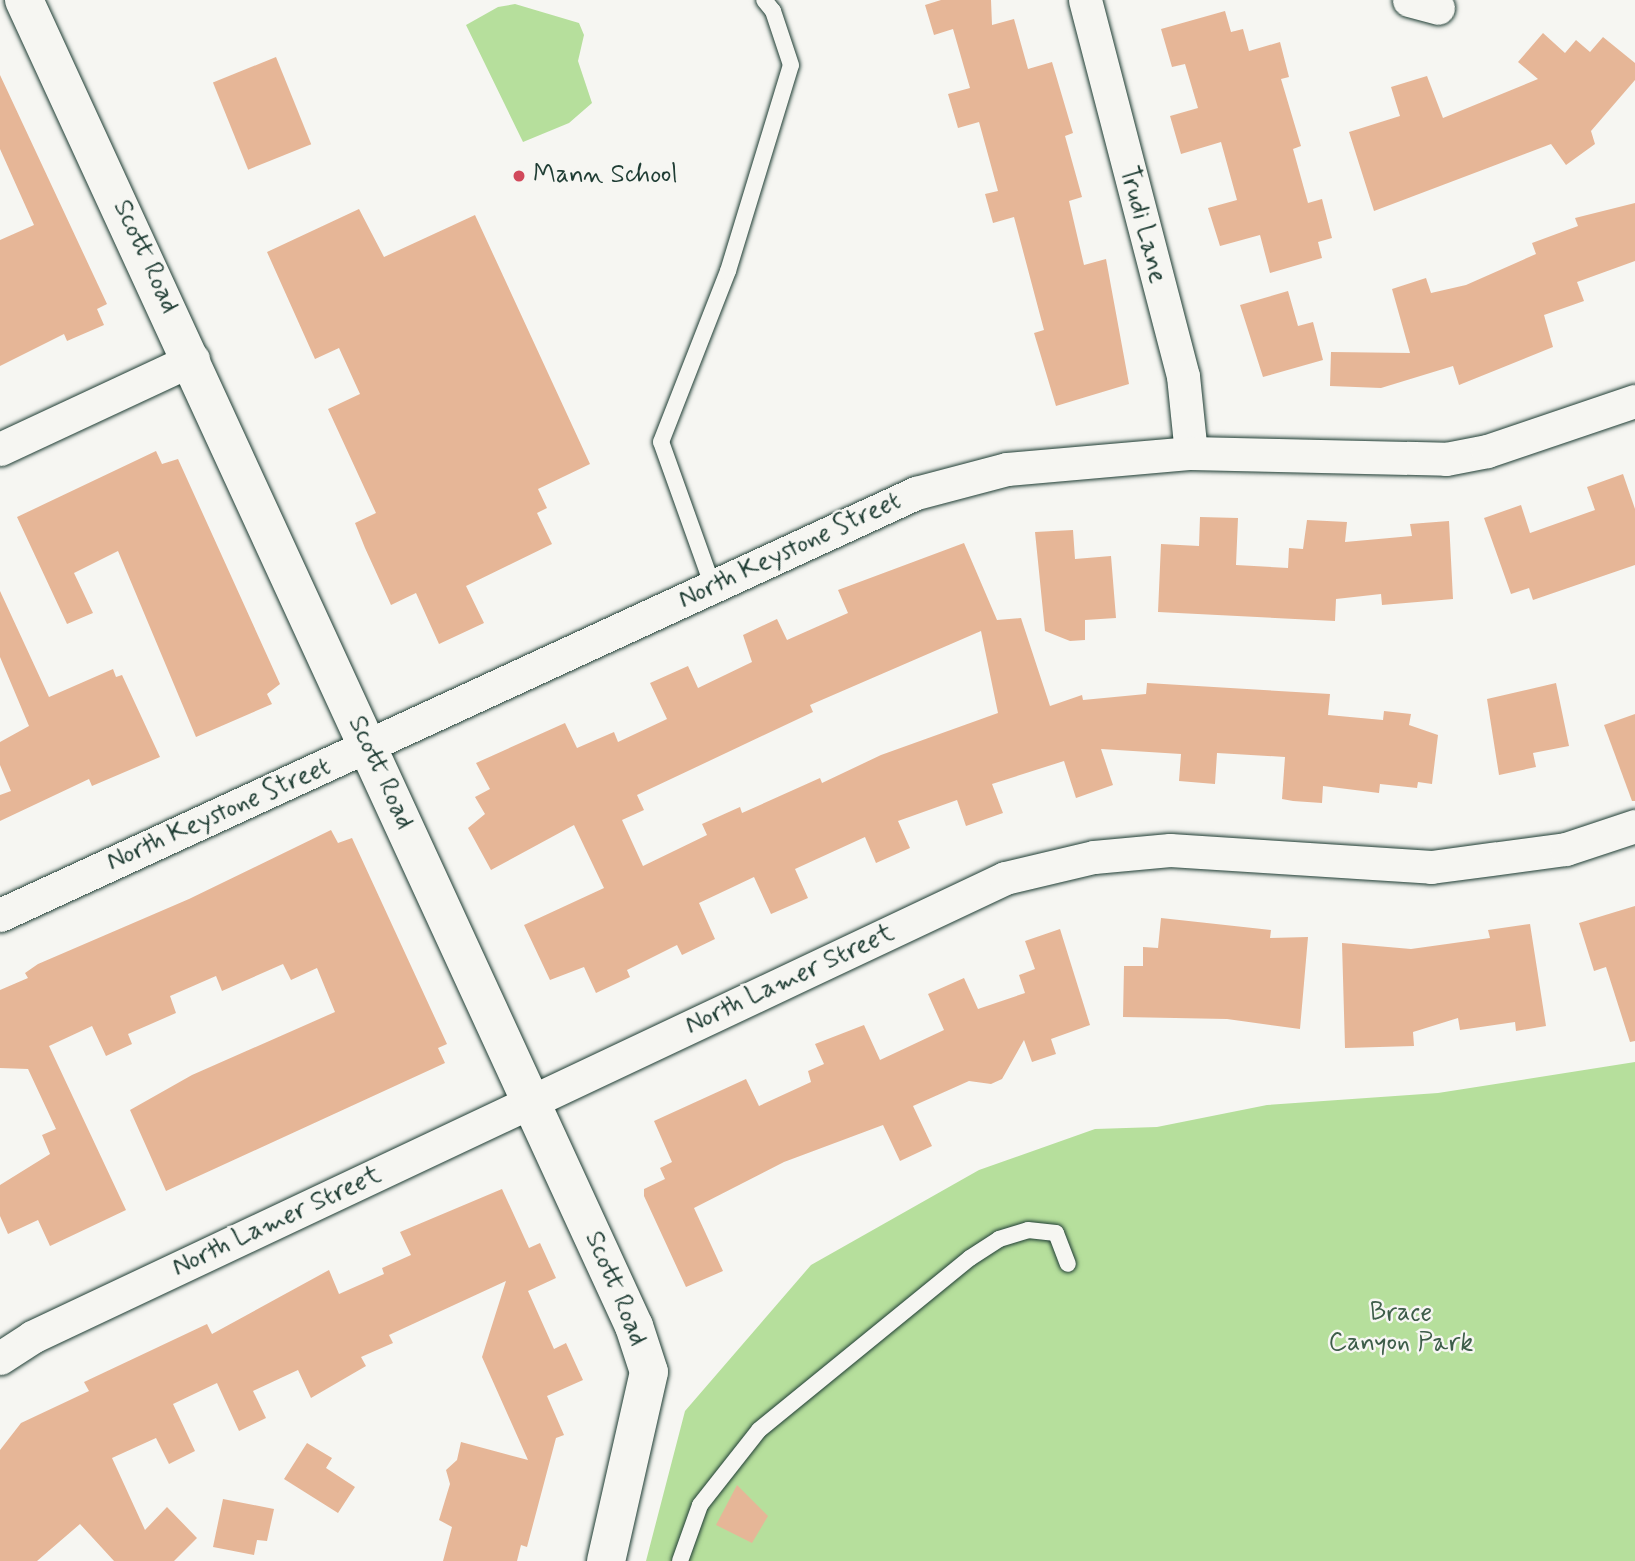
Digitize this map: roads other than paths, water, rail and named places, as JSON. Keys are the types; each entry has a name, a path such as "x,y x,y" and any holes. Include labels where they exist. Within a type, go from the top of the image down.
{"street":[{"name":"Scott Road","path":"24,0 193,359 634,1326 649,1372 606,1561"},
{"name":"Trudi Lane","path":"1085,0 1183,376 1191,453"},
{"path":"0,449 193,359"},
{"name":"North Keystone Street","path":"0,915 916,493 1007,469 1191,453 1446,459 1487,452 1635,401"},
{"name":"North Lamer Street","path":"0,1358 32,1337 1005,878 1094,857 1170,850 1431,867 1566,849 1635,826"}],"lane":[{"path":"713,587 661,442 728,271 791,65 773,11 764,0"},
{"path":"680,1561 700,1505 758,1430 970,1258 999,1239 1028,1230 1056,1234 1068,1264"}],"place":[{"name":"Mann School","path":"519,176"}],"park label":[{"name":"Brace Canyon Park","path":"1401,1329"}]}
